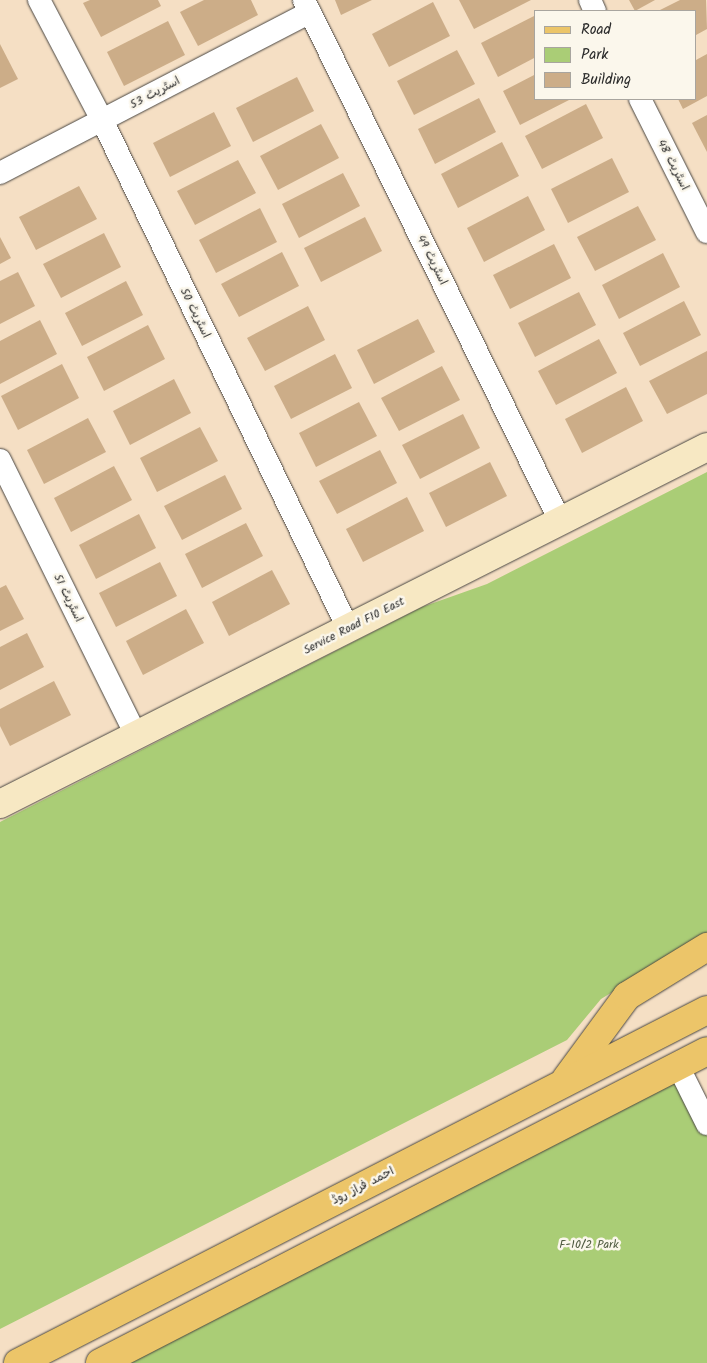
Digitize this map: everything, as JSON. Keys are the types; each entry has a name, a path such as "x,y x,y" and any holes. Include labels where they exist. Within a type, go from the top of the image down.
{"main road":[{"path":"562,1084 627,996 707,947"},
{"name":"احمد فراز روڈ","path":"18,1363 707,1010"},
{"path":"100,1363 707,1051"}],"street":[{"name":"اسٹریٹ 50","path":"39,0 102,120 348,628"},
{"name":"اسٹریٹ 53","path":"0,173 102,120 307,6"},
{"name":"اسٹریٹ 49","path":"307,6 560,521"},
{"name":"اسٹریٹ 48","path":"641,100 707,232"},
{"name":"Service Road F10 East","path":"0,804 707,447"},
{"name":"اسٹریٹ 51","path":"0,460 136,735"},
{"path":"678,1066 707,1124"}],"green space":[{"path":"707,472 707,934 601,999 567,1040 0,1329 0,822 422,607 487,584"},
{"name":"F-10/2 Park","path":"678,1066 707,1124 707,1363 100,1363"}],"building":[{"path":"90,0 158,0 161,6 101,37 83,3"},
{"path":"204,0 251,0 258,15 198,46 180,12"},
{"path":"335,0 372,0 341,15"},
{"path":"459,0 531,0 474,29"},
{"path":"629,0 655,0 637,10 634,10"},
{"path":"680,0 706,0 707,29 697,34 697,10 660,10"},
{"path":"433,2 450,36 389,67 372,34"},
{"path":"534,16 534,58 498,77 481,43"},
{"path":"168,21 185,55 124,86 107,52"},
{"path":"0,44 18,79 0,88"},
{"path":"457,50 475,84 414,115 397,81"},
{"path":"707,54 707,96 683,109 678,100 697,100 697,59"},
{"path":"534,75 534,100 569,100 520,125 503,91"},
{"path":"297,77 314,111 253,142 236,108"},
{"path":"479,98 496,132 435,164 418,129"},
{"path":"586,104 603,138 542,169 525,136"},
{"path":"214,112 231,146 170,177 153,143"},
{"path":"707,115 707,152 692,123"},
{"path":"321,124 339,158 278,190 260,156"},
{"path":"502,142 519,176 458,208 441,174"},
{"path":"612,158 629,192 568,223 551,189"},
{"path":"238,160 256,193 195,225 177,191"},
{"path":"343,173 360,206 299,238 282,204"},
{"path":"79,186 97,219 36,250 19,217"},
{"path":"528,196 545,230 484,262 467,228"},
{"path":"638,206 656,240 595,271 577,237"},
{"path":"260,208 277,242 216,273 199,240"},
{"path":"365,217 382,251 321,282 304,248"},
{"path":"104,233 121,267 61,298 43,264"},
{"path":"0,237 11,258 0,264"},
{"path":"554,244 571,278 510,309 493,275"},
{"path":"282,252 299,286 239,317 221,284"},
{"path":"663,253 680,287 619,319 602,285"},
{"path":"18,272 35,306 0,324 0,281"},
{"path":"126,281 143,315 82,346 65,313"},
{"path":"579,292 596,325 535,357 518,323"},
{"path":"684,301 701,335 640,366 623,333"},
{"path":"308,306 325,340 265,371 247,338"},
{"path":"418,319 435,352 374,384 357,350"},
{"path":"40,320 57,354 0,384 0,341"},
{"path":"148,325 165,359 104,391 87,357"},
{"path":"599,339 617,373 556,405 538,371"},
{"path":"707,351 707,394 667,414 649,381"},
{"path":"335,354 352,388 291,419 274,386"},
{"path":"62,364 79,398 18,430 1,396"},
{"path":"442,366 460,400 399,431 381,398"},
{"path":"174,379 191,413 130,445 113,411"},
{"path":"626,387 643,421 582,453 565,419"},
{"path":"359,402 377,436 316,467 299,433"},
{"path":"463,414 480,448 420,479 402,445"},
{"path":"88,418 106,452 44,484 27,450"},
{"path":"200,427 218,461 157,492 140,458"},
{"path":"380,450 397,483 337,514 319,481"},
{"path":"490,462 507,496 446,527 429,493"},
{"path":"114,466 132,500 71,532 54,498"},
{"path":"225,475 242,509 182,540 164,506"},
{"path":"407,497 424,531 363,562 346,529"},
{"path":"139,514 156,548 96,579 79,545"},
{"path":"246,523 263,556 202,588 185,554"},
{"path":"160,562 177,596 116,627 99,593"},
{"path":"272,570 290,604 229,636 212,602"},
{"path":"6,585 24,619 0,631 0,588"},
{"path":"186,609 204,643 143,675 126,641"},
{"path":"27,633 44,667 0,690 0,647"},
{"path":"54,681 71,715 10,746 0,726 0,709"}]}
